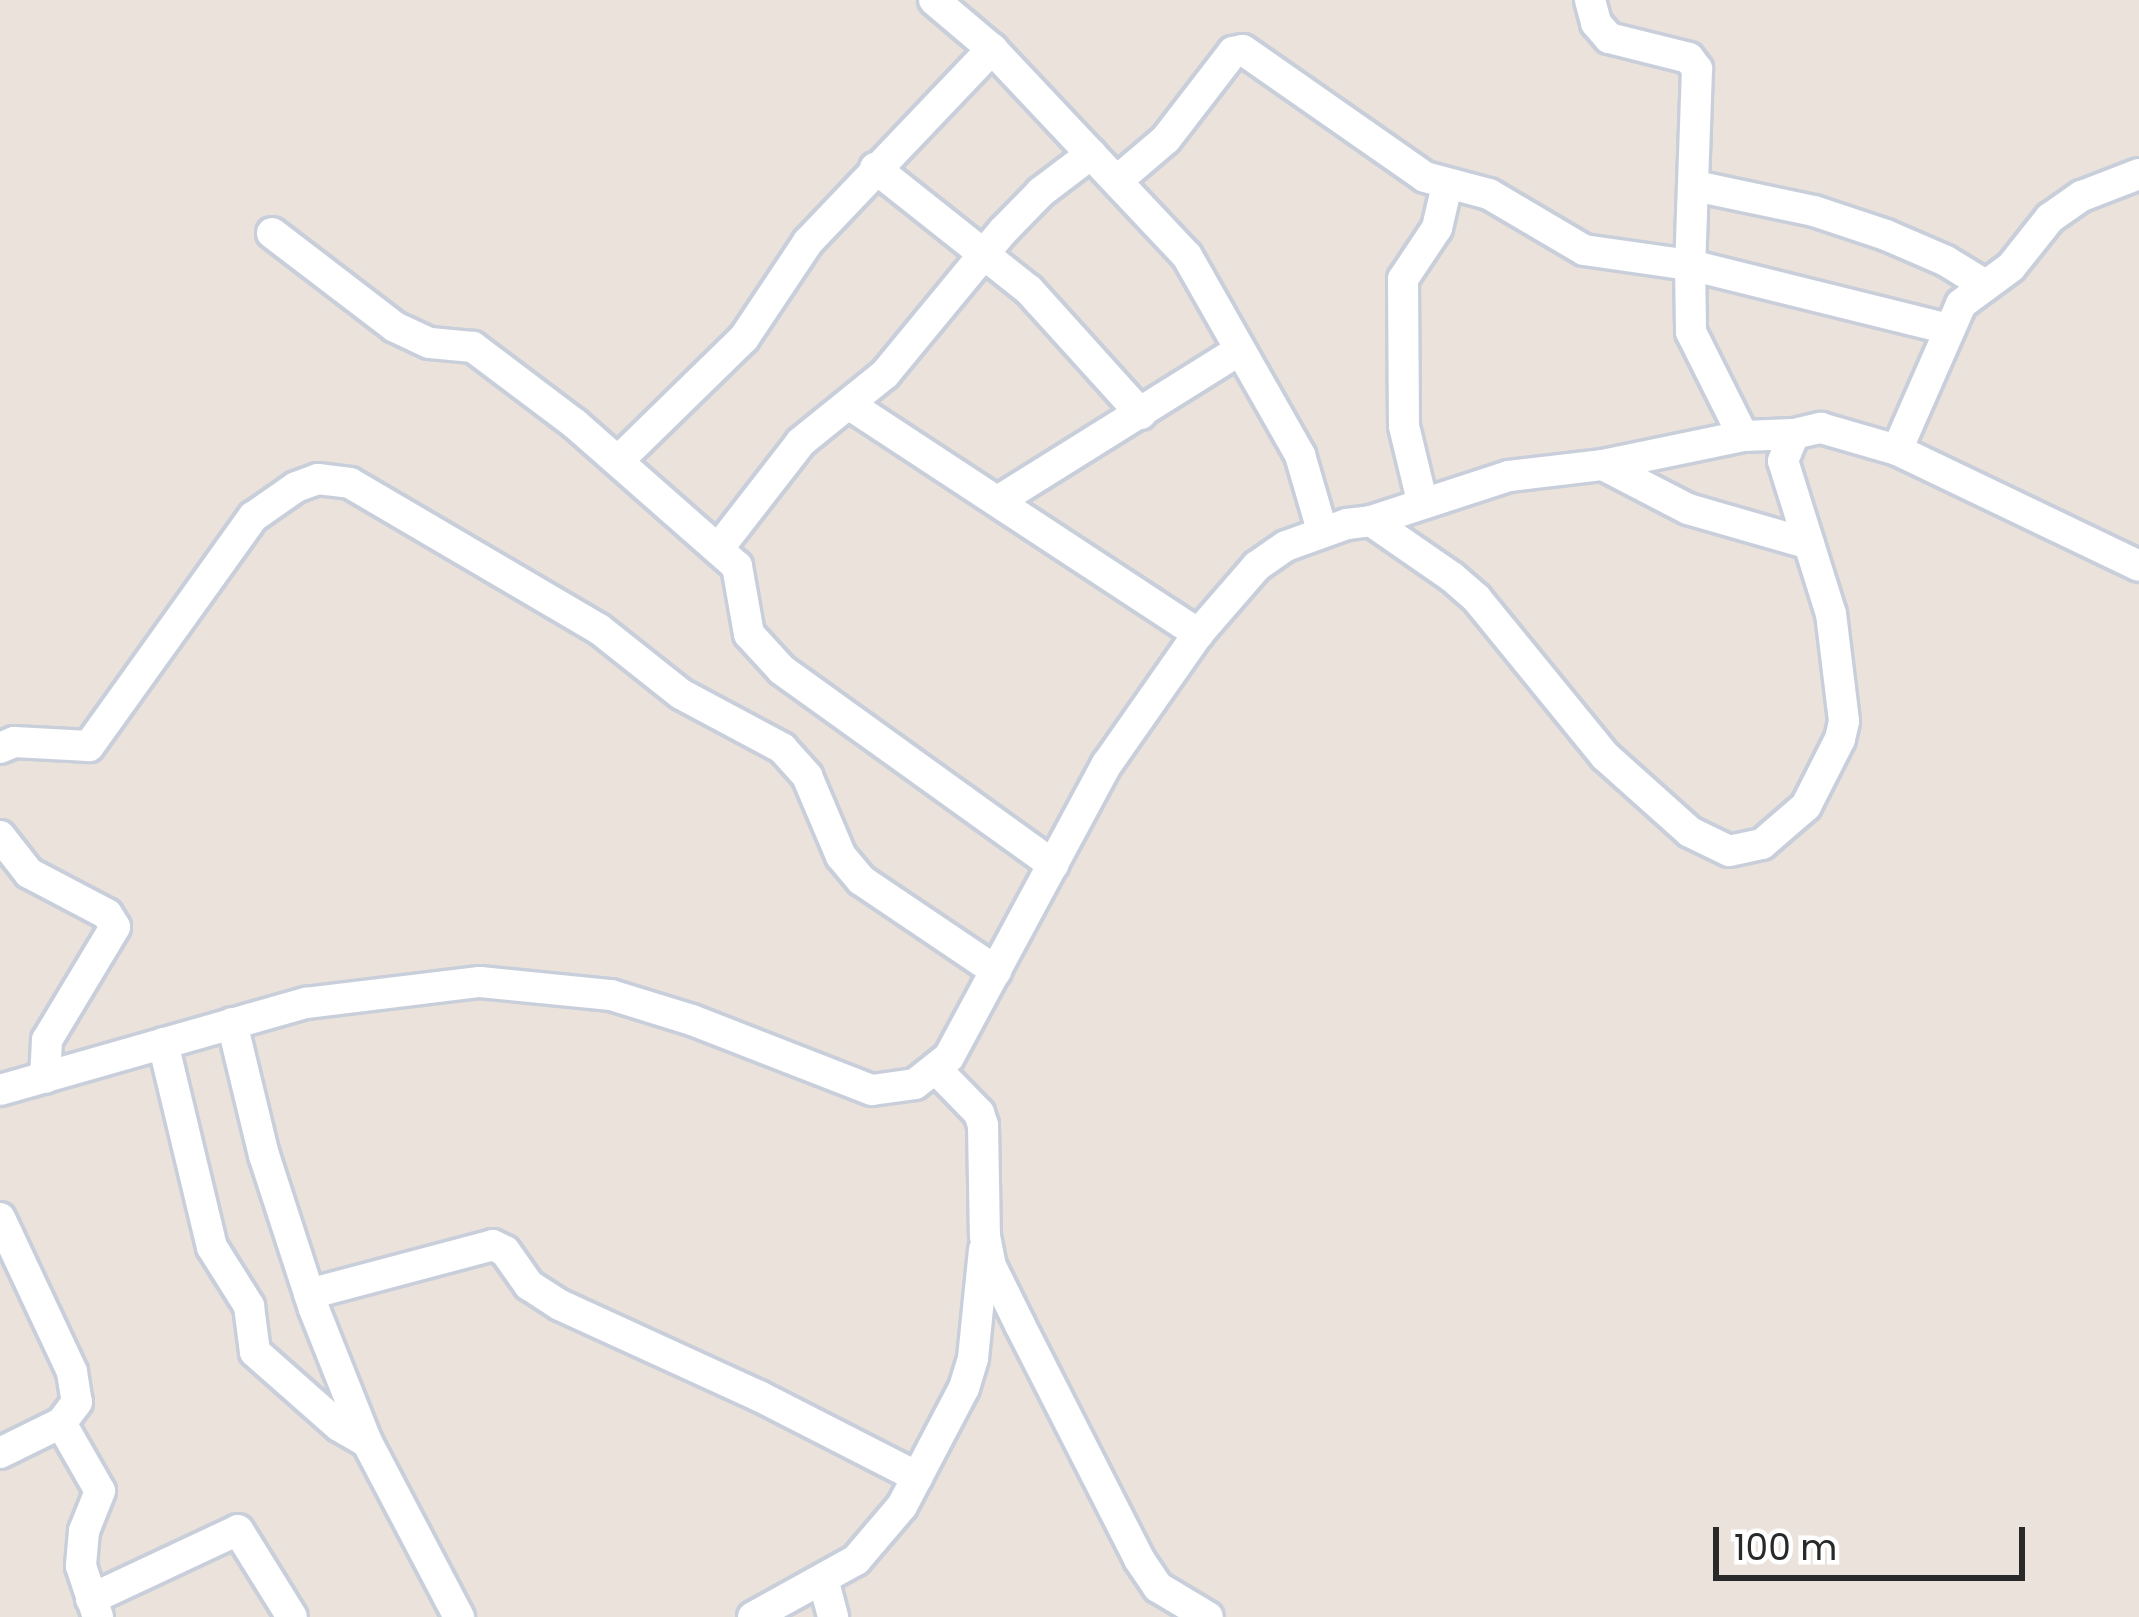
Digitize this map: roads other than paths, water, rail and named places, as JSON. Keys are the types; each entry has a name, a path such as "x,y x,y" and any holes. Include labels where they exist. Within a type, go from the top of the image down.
{"street":[{"path":"934,0 992,49 1187,256 1300,455 1322,530"},
{"path":"1590,0 1596,23 1610,38 1694,62 1699,80 1691,332 1743,436"},
{"path":"618,461 744,338 795,258 992,49"},
{"path":"1118,180 1166,139 1233,52 1243,50 1352,122 1402,164 1447,185 1489,194 1584,250 1690,265 1948,329"},
{"path":"718,549 801,442 912,348 982,254 1041,192 1091,154"},
{"path":"875,168 1029,290 1141,414"},
{"path":"1897,450 1961,304 2018,261 2050,218 2082,196 2139,174"},
{"path":"1422,501 1404,426 1403,279 1437,228 1447,185"},
{"path":"1696,186 1814,211 1886,235 1946,260 1985,285"},
{"path":"272,233 415,340 473,347 491,358 718,549 742,578 744,620 758,647 1053,865"},
{"path":"998,501 1240,350"},
{"path":"850,405 1198,634"},
{"path":"0,1090 306,1003 481,982 610,995 692,1020 872,1090 915,1084 938,1071 1127,731 1198,634 1257,566 1322,530 1371,521 1509,476 1603,465 1743,436 1821,428 1897,450 2139,566"},
{"path":"1371,521 1478,599 1605,756 1690,832 1729,851 1762,844 1806,806 1840,740 1844,702 1837,645 1783,461 1794,434"},
{"path":"1603,465 1688,509 1809,544"},
{"path":"0,748 14,742 89,746 253,517 296,487 318,479 350,483 599,628 681,694 782,748 807,776 842,856 861,880 996,971"},
{"path":"0,836 29,873 107,914 116,927 47,1040 45,1078"},
{"path":"232,1023 264,1155 309,1294 368,1442 459,1617"},
{"path":"163,1043 212,1246 228,1281 248,1306 255,1352 339,1426 368,1442"},
{"path":"753,1617 856,1560 880,1536 964,1388 973,1358 985,1236 982,1125 979,1113 938,1071"},
{"path":"0,1453 61,1423 77,1402 72,1372 3,1235"},
{"path":"985,1236 991,1266 1139,1558 1158,1587 1208,1617"},
{"path":"309,1294 493,1245 505,1251 529,1285 560,1306 759,1396 917,1477"},
{"path":"61,1423 100,1491 81,1552 95,1608 238,1530 292,1617"},
{"path":"823,1579 833,1617"}]}
